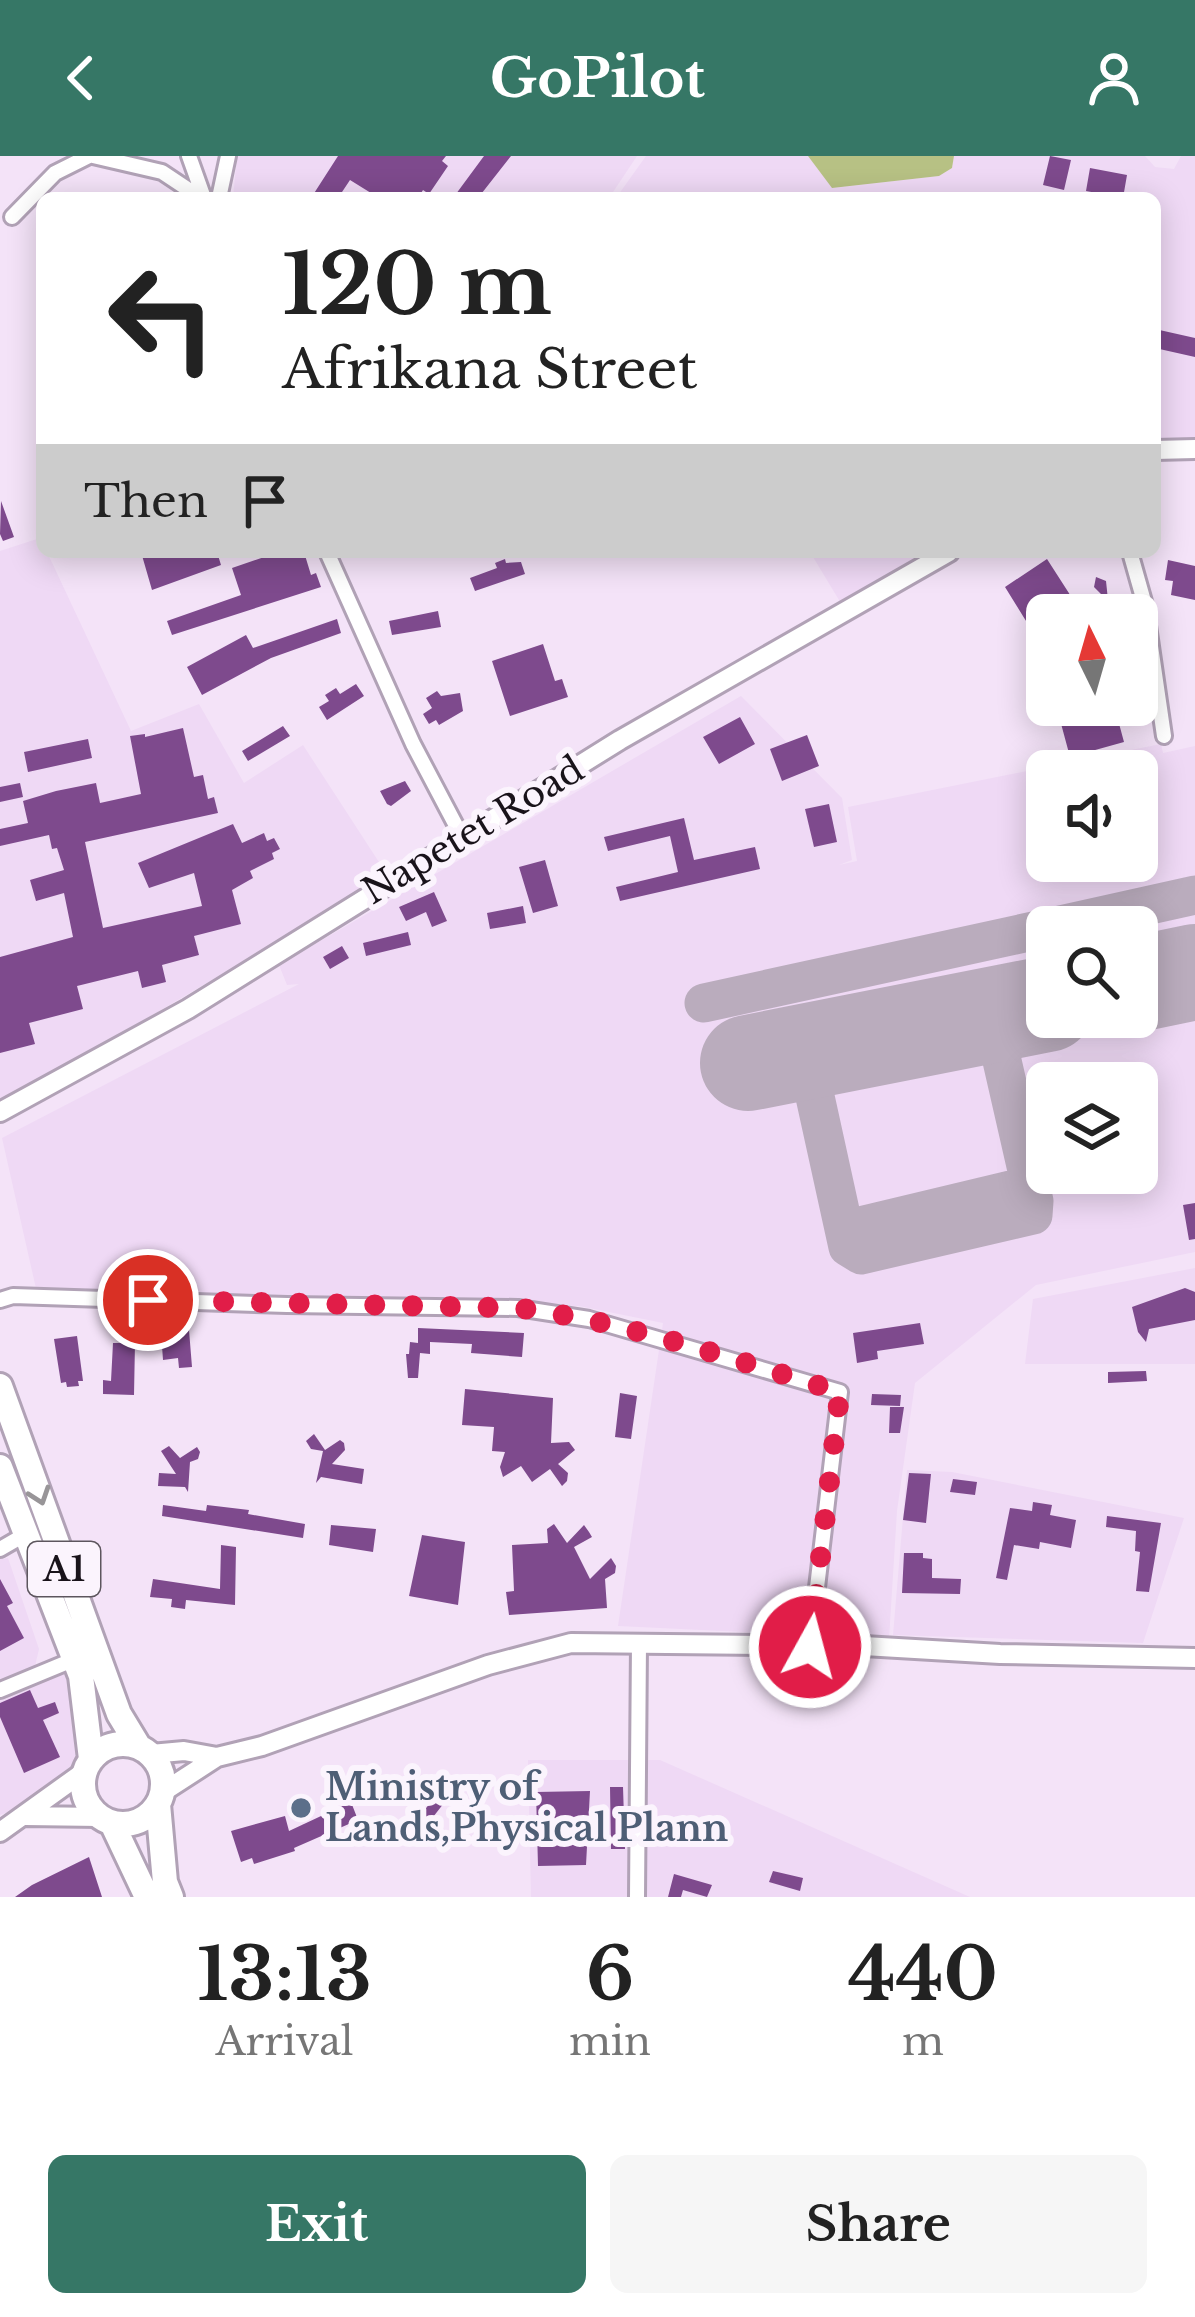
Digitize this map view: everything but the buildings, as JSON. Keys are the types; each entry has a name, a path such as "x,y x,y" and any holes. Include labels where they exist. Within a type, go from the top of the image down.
{"highway":[{"name":"A1","path":"0,1386 118,1714 164,1778 165,1882 171,1897"},
{"name":"A1","path":"0,1467 82,1676 88,1765 85,1796 106,1820 147,1897"},
{"path":"88,1765 112,1745 145,1751"},
{"path":"106,1820 137,1822 161,1798"}],"main road":[{"path":"1161,450 1195,448"},
{"name":"Napetet Road","path":"0,1112 188,1009 620,740 938,558"},
{"path":"161,1798 217,1757 262,1746 534,1651 571,1643 1195,1658"},
{"path":"145,1751 217,1757"},
{"path":"0,1832 88,1765"},
{"path":"26,1816 106,1820"}],"street":[{"path":"36,192 55,173 91,156 162,172 193,192"},
{"path":"189,156 200,192"},
{"path":"220,192 227,156"},
{"path":"12,217 36,192"},
{"path":"331,558 413,744 462,837"},
{"path":"1132,558 1145,604 1164,736"},
{"path":"0,1300 13,1296 518,1308 589,1319 840,1392 810,1647"},
{"path":"0,1549 26,1534"},
{"path":"638,1897 639,1643"},
{"path":"0,1690 75,1660"}],"shaded area":[{"path":"237,156 637,156 613,192 234,192"},
{"path":"646,156 808,156 833,188 939,176 952,168 954,156 1145,156 1155,167 1174,169 1181,156 1195,156 1195,440 1161,443 1161,192 620,192"},
{"path":"36,539 36,558 50,558 131,731 199,704 244,783 303,745 388,876 0,1105 0,551"},
{"path":"814,558 923,558 842,605"},
{"path":"741,696 842,798 852,860 839,865 857,861 848,807 1026,771 1026,882 1158,882 1158,750 1131,750 1161,744 1163,753 1195,746 1195,1252 1036,1285 915,1383 897,1511 889,1639 618,1626 663,1323 579,1306 37,1293 2,1138 299,984 287,985 279,965"},
{"path":"1195,1268 1195,1364 1025,1364 1033,1299"},
{"path":"907,1470 952,1472 1184,1518 1143,1643 893,1635"},
{"path":"8,1558 39,1649 35,1666 0,1684 0,1559"},
{"path":"73,1670 105,1757 101,1770 76,1787 0,1815 0,1696"},
{"path":"528,1760 660,1760 970,1897 531,1897"}],"green space":[{"path":"808,156 954,156 952,168 939,176 832,188"}],"taxiway":[{"path":"1146,906 1195,895"},
{"path":"704,1003 1026,933"},
{"path":"805,1051 848,1247 861,1255 1033,1215 1034,1201 992,1017"},
{"path":"843,1223 856,1227 1019,1188 1026,1181"}],"runway":[{"path":"1158,980 1195,972"},
{"path":"748,1063 1026,1008"}],"place":[{"name":"Ministry of Lands,Physical Plann","path":"301,1808"}],"route":[{"path":"148,1300 518,1308 558,1313 675,1342 840,1392 810,1647"}]}
